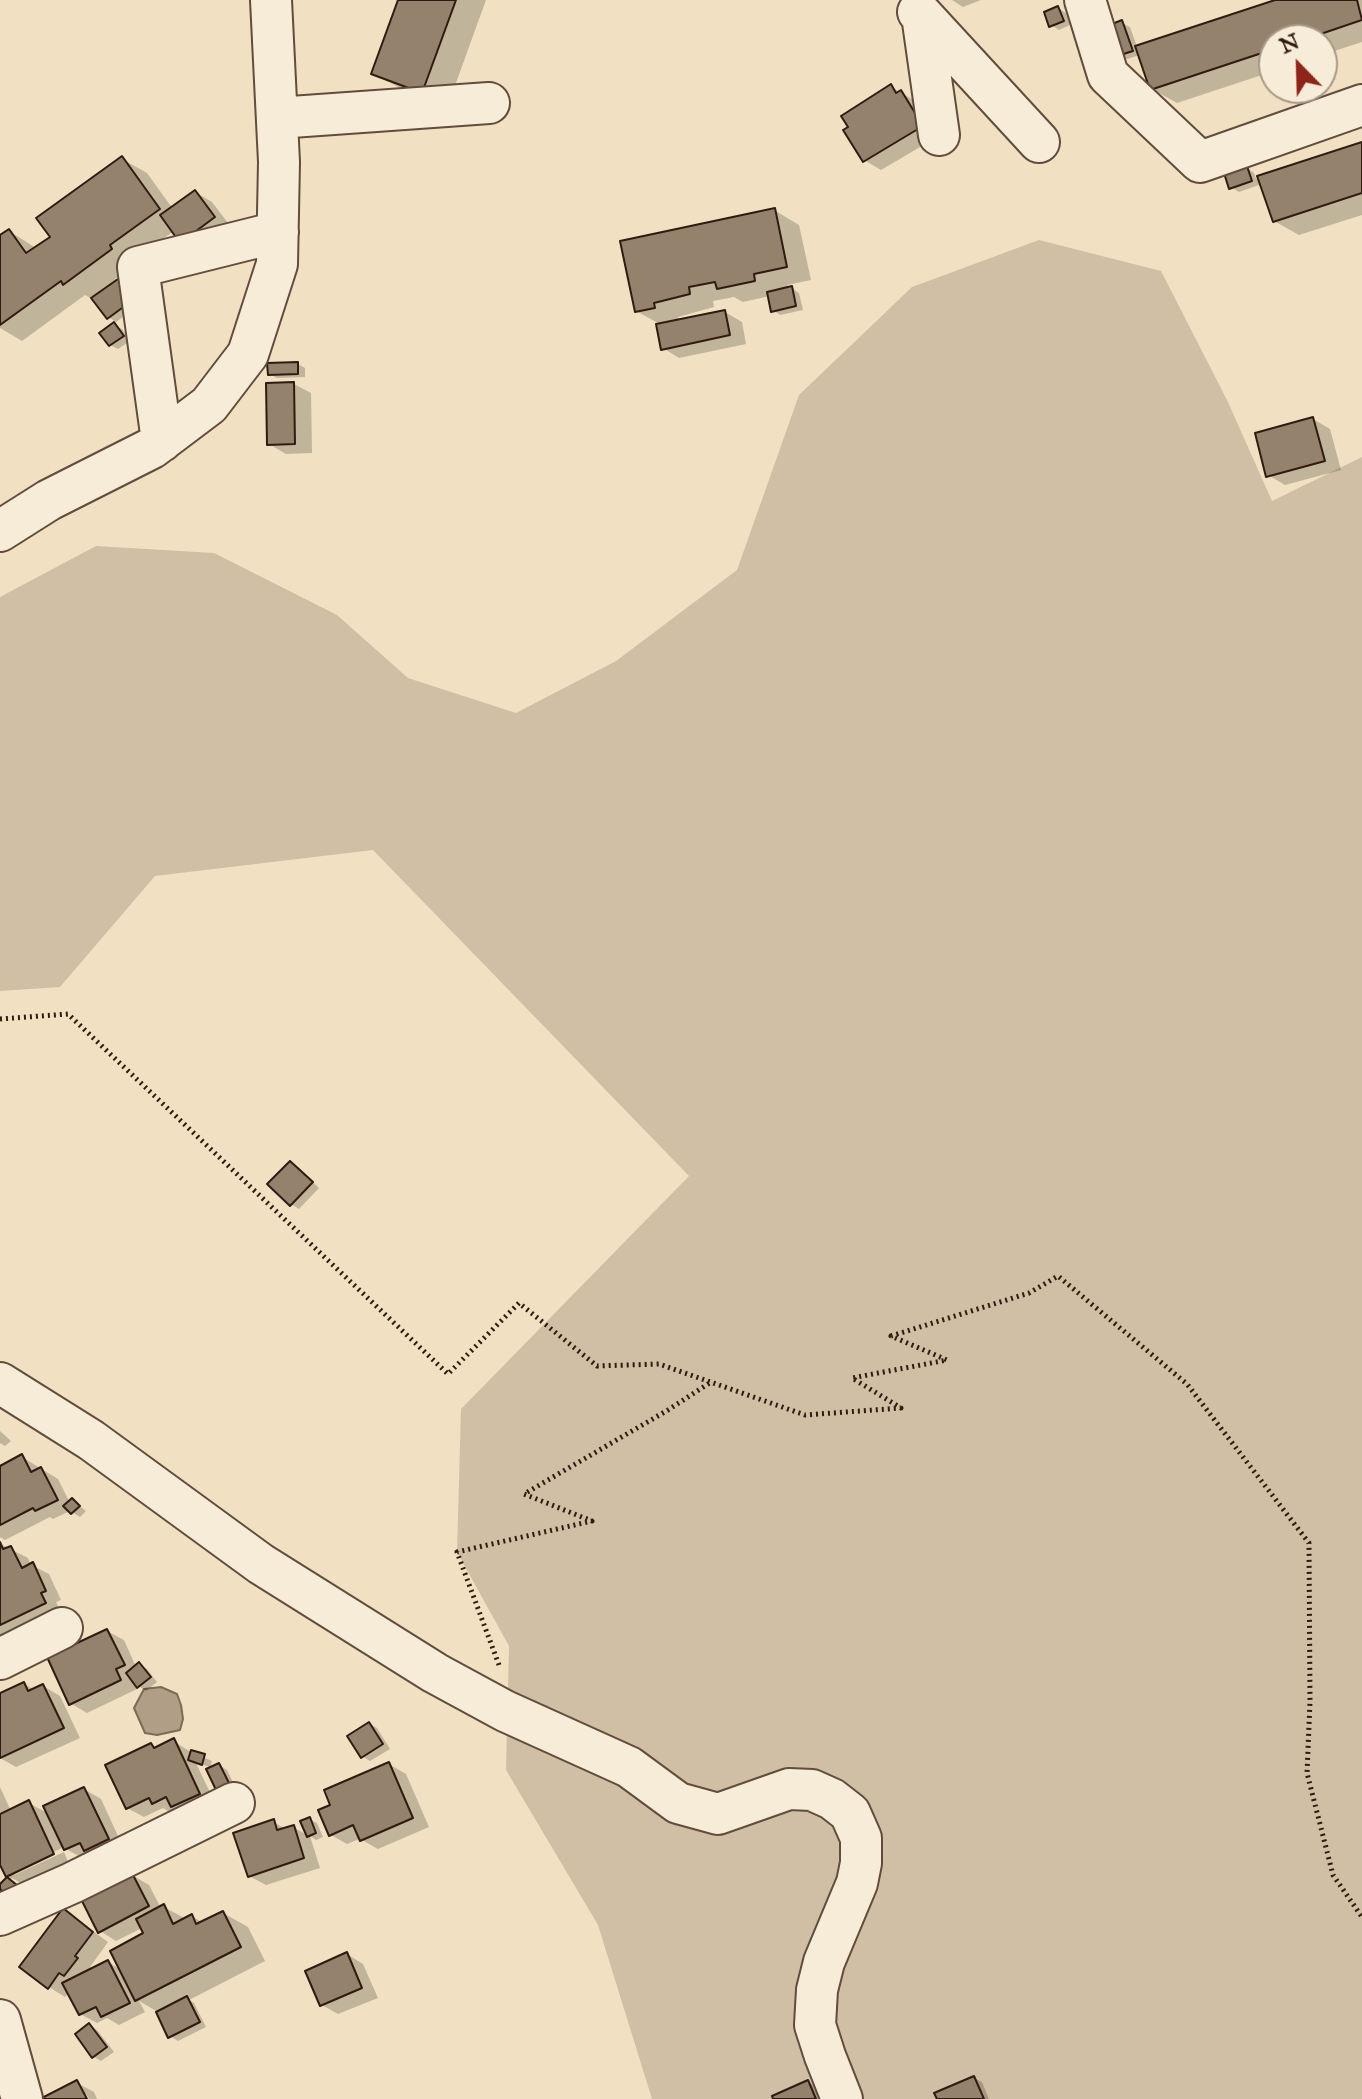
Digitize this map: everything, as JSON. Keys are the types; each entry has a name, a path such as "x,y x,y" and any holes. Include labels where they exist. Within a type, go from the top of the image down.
{"street":[{"path":"0,531 49,500 162,441 209,405 248,354 277,264 279,162 271,0"},
{"path":"1085,0 1108,75 1200,162 1362,105"},
{"path":"915,8 939,135"},
{"path":"915,8 1039,142"},
{"path":"277,118 489,103"},
{"path":"162,441 138,267 278,232"},
{"path":"0,1383 91,1440 261,1564 435,1673 505,1711 629,1767 678,1803 718,1814 789,1789 812,1790 832,1799 850,1813 861,1838 861,1863 857,1883 824,1962 817,1990 815,2025 842,2099"},
{"path":"0,1659 62,1628"},
{"path":"0,1915 234,1803"},
{"path":"0,2020 22,2099"}],"path":[{"path":"0,1019 68,1014 448,1374 519,1303 597,1366 659,1364 805,1415 901,1408 852,1378 947,1360 891,1336 1029,1293 1058,1276 1187,1384 1309,1543 1307,1773 1333,1875 1362,1917"},
{"path":"503,1675 457,1552 592,1521 524,1494 711,1382"}],"shaded area":[{"path":"1039,240 1161,271 1227,400 1272,501 1362,457 1362,2099 652,2099 598,1925 506,1770 509,1646 457,1552 461,1409 689,1176 373,850 155,876 60,987 0,991 0,597 96,546 214,553 337,615 408,678 516,713 616,661 737,570 799,395 912,287"},
{"path":"161,1687 177,1694 183,1719 180,1730 157,1735 145,1733 134,1708 144,1689"}],"building":[{"path":"398,0 456,0 422,93 371,74"},
{"path":"1275,0 1357,0 1362,20 1338,28 1338,24 1258,24 1258,54 1150,90 1135,46"},
{"path":"1058,6 1064,21 1049,27 1044,12"},
{"path":"1122,20 1133,51 1117,56 1107,26"},
{"path":"891,84 896,93 901,90 923,126 863,162 843,130 848,127 841,116"},
{"path":"1362,142 1362,193 1273,222 1257,176"},
{"path":"122,156 160,209 110,245 112,249 63,285 61,281 0,325 0,235 9,229 26,253 50,237 36,218"},
{"path":"1247,166 1252,181 1229,189 1224,173"},
{"path":"195,190 215,217 180,243 160,215"},
{"path":"775,208 787,267 754,274 755,281 717,289 715,282 689,287 690,294 654,303 655,308 635,312 620,241"},
{"path":"118,279 133,300 107,319 91,298"},
{"path":"792,286 796,306 771,312 767,292"},
{"path":"725,310 730,335 661,350 656,324"},
{"path":"114,322 124,336 109,346 99,333"},
{"path":"298,362 298,374 268,375 267,363"},
{"path":"294,382 295,444 267,445 266,383"},
{"path":"1313,417 1325,461 1266,477 1255,433"},
{"path":"290,1161 313,1182 290,1206 267,1184"},
{"path":"22,1454 31,1472 41,1467 58,1500 35,1511 33,1508 0,1525 0,1466"},
{"path":"72,1498 80,1506 71,1514 63,1506"},
{"path":"0,1542 3,1549 11,1546 22,1568 33,1562 46,1591 41,1593 46,1603 0,1625"},
{"path":"107,1629 125,1665 116,1669 121,1680 69,1705 47,1657"},
{"path":"139,1662 151,1677 137,1688 126,1673"},
{"path":"24,1682 28,1691 43,1684 64,1728 0,1758 0,1693"},
{"path":"369,1722 383,1744 361,1758 347,1736"},
{"path":"174,1738 200,1794 171,1807 166,1797 152,1804 149,1798 126,1809 105,1765 151,1743 154,1748"},
{"path":"191,1750 205,1754 202,1765 188,1760"},
{"path":"389,1762 413,1818 360,1841 353,1825 329,1836 318,1810 330,1805 324,1790"},
{"path":"219,1763 230,1785 217,1792 206,1769"},
{"path":"84,1787 109,1839 84,1851 80,1843 64,1850 43,1806"},
{"path":"29,1800 54,1854 6,1877 0,1865 0,1814"},
{"path":"310,1817 316,1833 307,1837 300,1821"},
{"path":"274,1819 277,1830 294,1825 304,1858 248,1877 233,1833"},
{"path":"132,1873 149,1906 98,1933 81,1899"},
{"path":"7,1877 18,1886 8,1897 0,1889 0,1884"},
{"path":"164,1904 173,1924 192,1914 196,1924 223,1911 241,1947 135,2001 110,1951 143,1933 136,1919"},
{"path":"63,1908 93,1932 64,1976 59,1973 48,1989 19,1967"},
{"path":"347,1952 362,1988 320,2006 305,1971"},
{"path":"108,1960 130,2003 101,2017 96,2007 79,2015 62,1983"},
{"path":"187,1996 200,2022 168,2038 156,2012"},
{"path":"89,2023 107,2047 92,2058 75,2034"},
{"path":"974,2076 984,2099 937,2099 934,2093"},
{"path":"77,2080 87,2099 40,2099"},
{"path":"808,2080 816,2099 773,2099 772,2096"}]}
